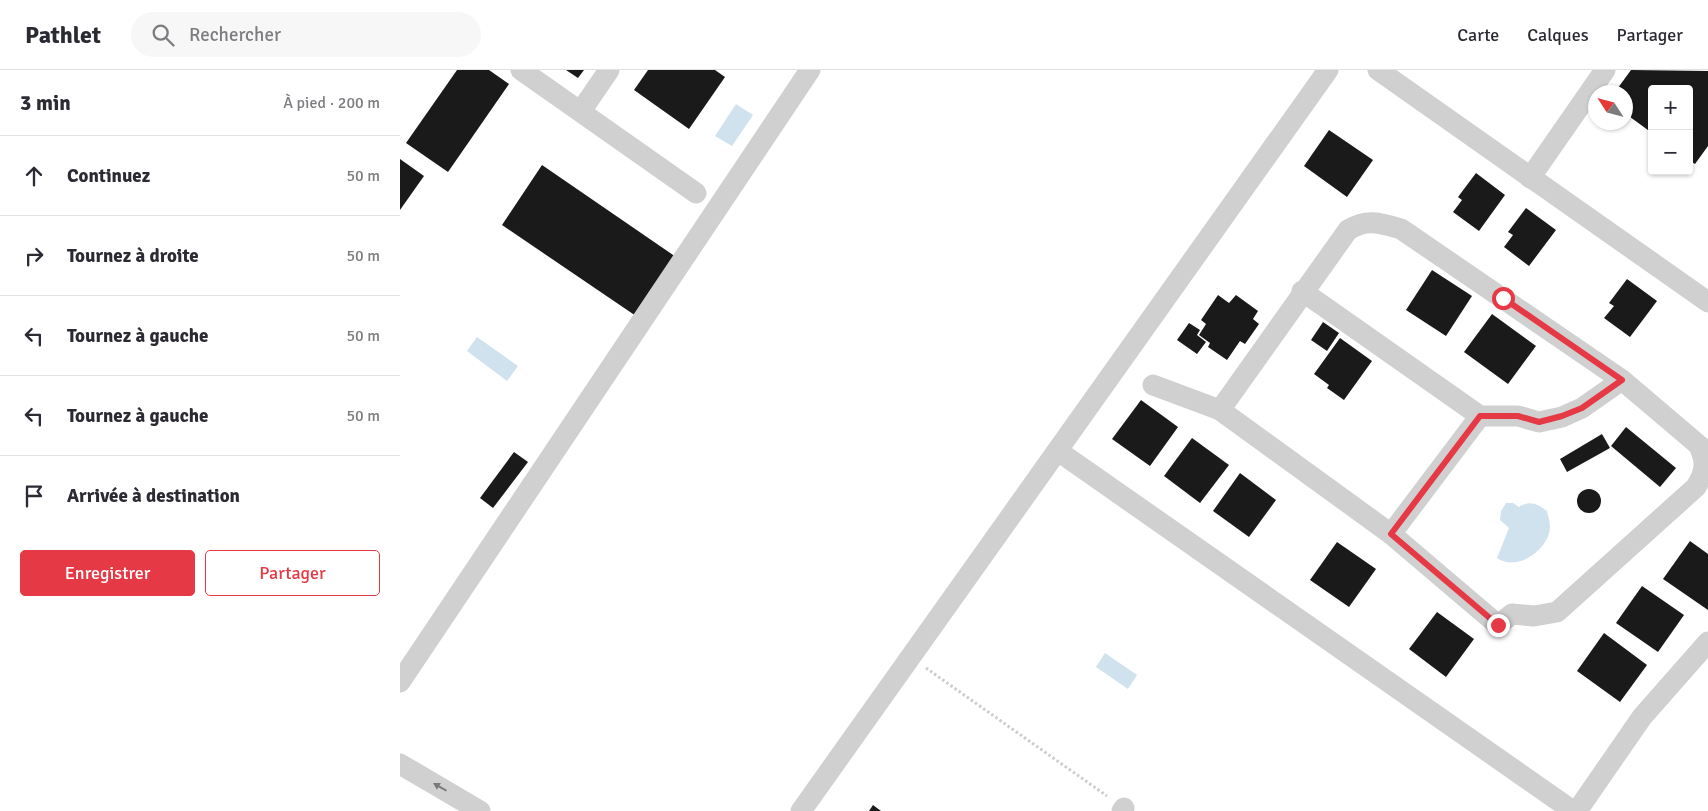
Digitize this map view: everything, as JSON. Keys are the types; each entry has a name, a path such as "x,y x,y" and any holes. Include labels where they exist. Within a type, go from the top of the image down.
{"street":[{"path":"521,70 696,193"},
{"path":"581,112 609,70"},
{"path":"400,682 810,70"},
{"path":"801,811 909,656 1058,451 1328,70"},
{"path":"1378,70 1708,302"},
{"path":"1530,178 1606,70"},
{"path":"1153,385 1220,410 1391,534 1498,625 1512,614 1534,616 1557,612 1696,487 1703,475 1705,466 1703,450 1622,380 1401,230 1378,221 1357,225 1348,230 1302,291 1220,410"},
{"path":"1302,291 1480,416 1518,416 1539,422 1582,408 1622,380"},
{"path":"1391,534 1480,416"},
{"path":"1058,451 1573,811"},
{"path":"1578,811 1642,717 1669,684 1708,642"},
{"path":"400,764 480,811"}],"path":[{"path":"909,656 1123,810"}],"water":[{"path":"736,104 753,115 732,146 715,136"},
{"path":"477,337 518,366 507,381 467,351"},
{"path":"1506,503 1513,503 1519,507 1530,503 1537,505 1547,511 1550,523 1548,536 1538,551 1531,556 1514,562 1505,562 1497,558 1509,528 1500,520 1501,511"},
{"path":"1105,653 1137,675 1128,689 1096,667"}],"building":[{"path":"457,70 489,70 509,84 448,172 406,143"},
{"path":"566,70 584,70 578,78"},
{"path":"648,70 715,70 725,77 689,129 634,90"},
{"path":"1631,70 1708,71 1708,146 1695,164 1693,163 1693,85 1648,85 1648,130 1633,119 1633,85 1620,85"},
{"path":"1329,130 1373,160 1347,197 1304,166"},
{"path":"400,159 424,176 400,210"},
{"path":"542,165 676,257 636,316 502,225"},
{"path":"1476,173 1505,195 1479,231 1453,212 1462,200 1458,197"},
{"path":"1526,208 1556,230 1529,266 1504,247 1513,235 1508,232"},
{"path":"1432,270 1472,296 1446,336 1406,310"},
{"path":"1627,279 1657,301 1630,337 1604,318 1614,306 1609,303"},
{"path":"1218,295 1229,303 1236,295 1258,311 1253,319 1259,324 1245,344 1240,341 1227,360 1208,347 1210,343 1199,335 1206,324 1201,320"},
{"path":"1492,314 1536,346 1508,384 1464,352"},
{"path":"1323,322 1339,333 1327,351 1311,340"},
{"path":"1189,323 1200,330 1197,335 1206,342 1197,354 1177,340"},
{"path":"1340,338 1372,361 1344,400 1327,388 1329,385 1314,374"},
{"path":"1141,400 1178,427 1150,466 1112,439"},
{"path":"1626,427 1676,468 1660,487 1611,446"},
{"path":"1602,434 1610,448 1567,472 1560,459"},
{"path":"1192,438 1229,465 1200,503 1164,476"},
{"path":"514,452 528,462 493,508 480,498"},
{"path":"1240,473 1276,500 1249,537 1213,511"},
{"path":"1589,489 1598,492 1601,501 1598,510 1589,513 1580,510 1577,501 1580,492"},
{"path":"1690,541 1708,554 1708,610 1663,579"},
{"path":"1337,542 1376,569 1349,607 1310,580"},
{"path":"1642,586 1684,615 1658,652 1616,623"},
{"path":"1437,612 1474,639 1446,677 1409,649"},
{"path":"1604,633 1647,665 1620,702 1577,671"},
{"path":"873,805 881,811 869,811"}],"route":[{"path":"1498,625 1391,534 1480,416 1518,416 1539,422 1582,408 1622,380 1503,298"}]}
